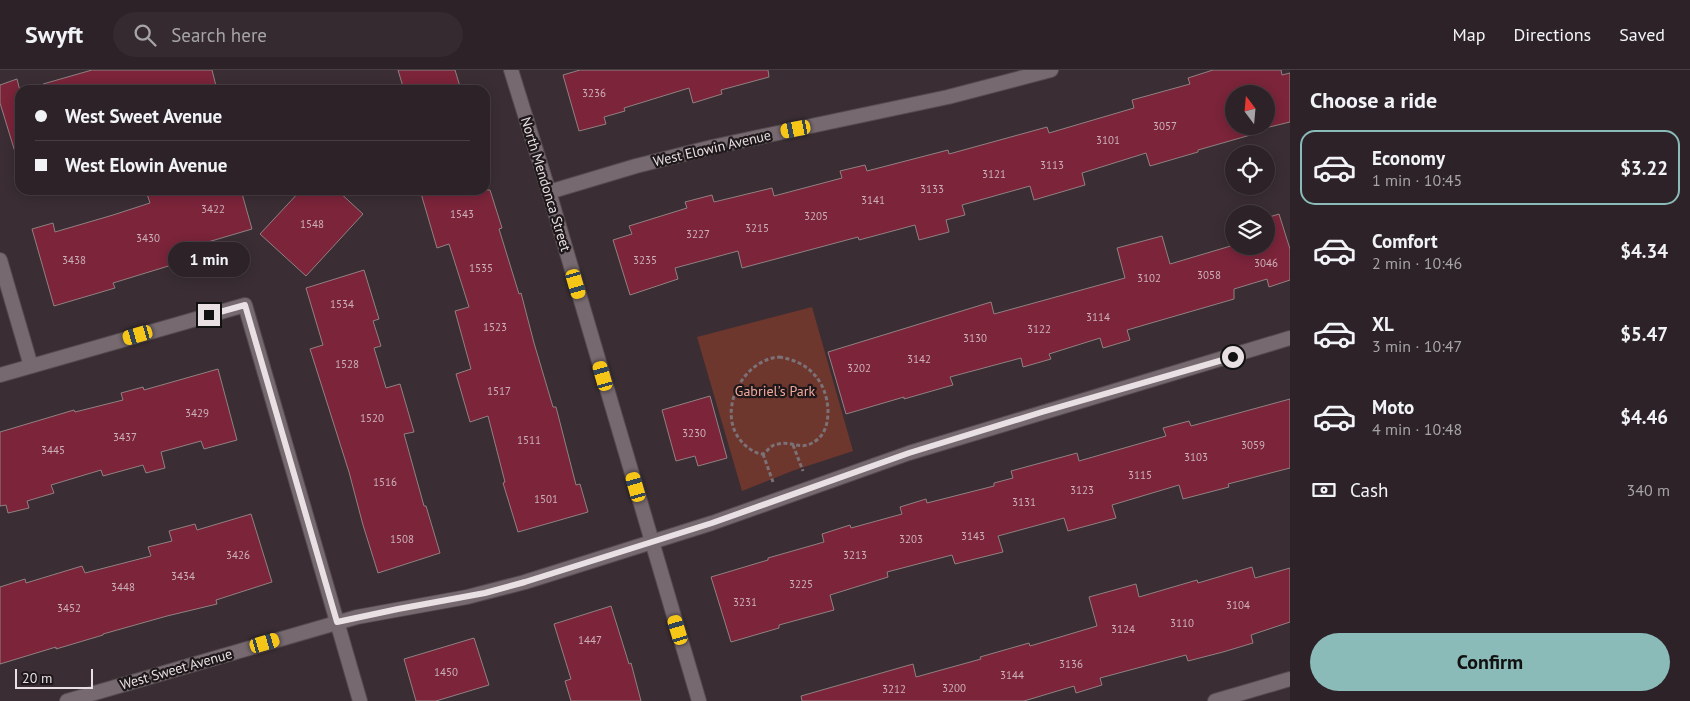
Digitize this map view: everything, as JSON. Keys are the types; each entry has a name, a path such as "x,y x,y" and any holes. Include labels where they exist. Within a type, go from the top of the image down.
{"street":[{"name":"North Mendonca Street","path":"511,70 549,192 699,701"},
{"name":"West Elowin Avenue","path":"549,192 670,158 755,137 948,97 1052,70"},
{"path":"0,260 31,366"},
{"path":"0,375 245,305 360,701"},
{"name":"West Sweet Avenue","path":"67,701 337,622 485,593 558,573 712,523 955,438 1216,362 1290,338"},
{"path":"1215,701 1290,679"}],"path":[{"path":"763,454 773,445 781,443 804,446 811,443 824,432 828,420 827,399 822,383 806,366 790,359 770,358 757,364 740,383 734,397 732,413 733,426 740,440 750,449 763,454 780,499"},
{"path":"793,445 810,488"}],"green space":[{"name":"Gabriel's Park","path":"812,307 853,451 792,471 742,491 697,337"}],"building":[{"path":"92,70 212,70 216,85 43,85"},
{"path":"398,70 455,70 460,85 402,85"},
{"path":"580,70 768,70 769,77 721,90 722,94 693,103 689,88 624,108 625,111 604,117 606,124 579,131 563,75"},
{"path":"1213,70 1281,70 1282,75 1290,73 1290,122 1275,126 1275,85 1225,85 1225,135 1250,135 1150,166 1146,153 1082,173 1085,185 1034,200 1030,186 962,205 965,215 946,220 949,232 919,240 915,225 859,240 858,237 742,268 738,251 675,268 678,279 630,295 613,240 632,234 629,226 687,208 685,202 712,195 714,202 772,188 774,196 842,178 840,171 865,165 867,171 948,150 949,154 1047,127 1049,133 1134,108 1132,100 1190,84 1188,78"},
{"path":"17,79 18,85 15,85 15,152 0,103 0,85"},
{"path":"490,190 502,228 499,229 519,294 521,293 553,407 556,407 576,485 580,484 588,512 518,532 503,483 505,482 488,416 470,422 456,374 471,369 455,311 469,307 449,244 437,248 421,195 490,195"},
{"path":"147,195 242,195 252,229 184,249 188,260 113,283 115,288 54,306 32,229 53,223 55,232 150,203"},
{"path":"296,195 342,195 363,214 306,276 260,234"},
{"path":"1279,214 1290,249 1290,280 1269,287 1267,279 1234,289 1234,299 1127,330 1130,340 1103,348 1100,338 1049,354 1051,359 1023,367 1021,358 950,377 953,385 846,414 828,352 991,302 994,314 1125,278 1117,248 1162,236 1170,264 1225,248 1225,255 1275,255 1275,215"},
{"path":"364,270 379,319 373,321 381,346 374,348 386,388 400,384 414,432 404,434 424,506 426,506 440,553 378,573 349,472 310,349 323,345 306,288"},
{"path":"218,369 237,440 204,449 201,441 161,452 165,468 146,473 143,465 103,476 101,470 51,485 54,493 27,501 29,508 8,513 6,505 0,506 0,432 74,410 75,412 123,400 121,393 143,387 144,390"},
{"path":"710,396 727,458 698,466 695,456 676,461 662,410"},
{"path":"1290,399 1290,468 1228,484 1229,487 1183,499 1179,485 1112,505 1116,518 1068,531 1064,518 998,536 1003,552 955,564 952,555 887,572 888,577 830,595 834,610 779,625 779,628 731,642 711,577 824,542 822,534 850,525 851,528 902,514 900,507 926,499 927,503 994,486 994,483 1013,478 1011,471 1077,453 1079,461 1166,436 1163,428 1189,421 1191,426"},
{"path":"251,514 272,582 216,600 217,604 167,616 0,664 0,587 25,579 26,583 82,566 85,573 151,556 148,547 172,541 169,531 195,524 197,530"},
{"path":"1252,567 1255,578 1290,568 1290,622 1251,635 1253,643 1223,652 1188,661 1186,655 1100,678 1102,685 1076,693 1074,686 1024,701 802,701 801,696 913,664 916,677 1029,643 1030,646 1097,626 1089,597 1136,584 1139,597 1197,580 1198,583"},
{"path":"611,606 629,664 631,663 641,701 571,701 565,681 571,679 554,624"},
{"path":"474,638 489,685 436,701 416,701 404,659"}],"route":[{"path":"209,315 245,305 337,622 398,609 445,602 558,573 712,523 909,453 1042,412 1233,357"}]}
